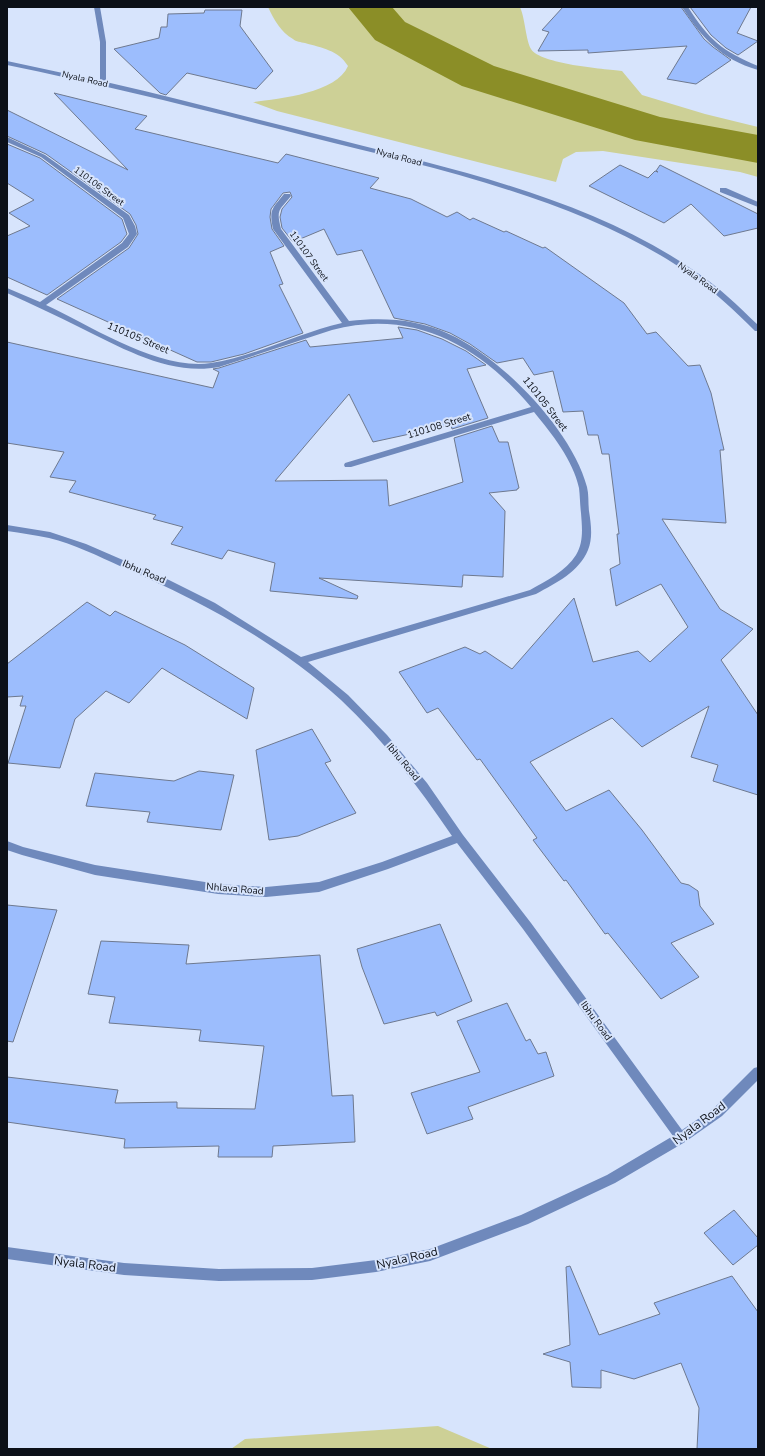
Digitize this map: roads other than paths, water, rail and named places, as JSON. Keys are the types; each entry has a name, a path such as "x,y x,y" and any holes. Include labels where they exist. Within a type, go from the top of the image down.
{"street":[{"path":"97,7 103,42 103,83"},
{"path":"685,7 707,40 719,50 758,68"},
{"name":"Nyala Road","path":"7,63 103,83 401,157 491,183 565,207 616,228 663,254 724,297 757,327"},
{"name":"110106 Street","path":"7,139 27,147 54,163 126,217 133,234 125,245 41,305"},
{"path":"723,190 758,205"},
{"name":"110107 Street","path":"287,196 276,209 274,215 277,229 347,324"},
{"name":"110105 Street","path":"8,290 131,349 165,362 201,367 229,361 347,324 383,320 421,326 440,332 475,351 496,365 536,408 562,445 575,468 582,488 587,540 582,554 571,567 559,578 533,592 300,661"},
{"name":"110108 Street","path":"348,465 536,408"},
{"name":"Ibhu Road","path":"7,528 50,535 83,546 166,582 212,605 300,661 345,698 383,738 423,786 459,838 527,926 681,1138"},
{"name":"Nhlava Road","path":"7,845 22,852 95,870 218,889 266,892 319,887 384,866 459,838"},
{"name":"Nyala Road","path":"7,1254 124,1269 219,1275 312,1274 376,1266 430,1255 524,1220 611,1180 681,1138 718,1112 758,1072"}],"waterway":[{"path":"369,7 390,31 478,76 652,130 758,149"}]}
